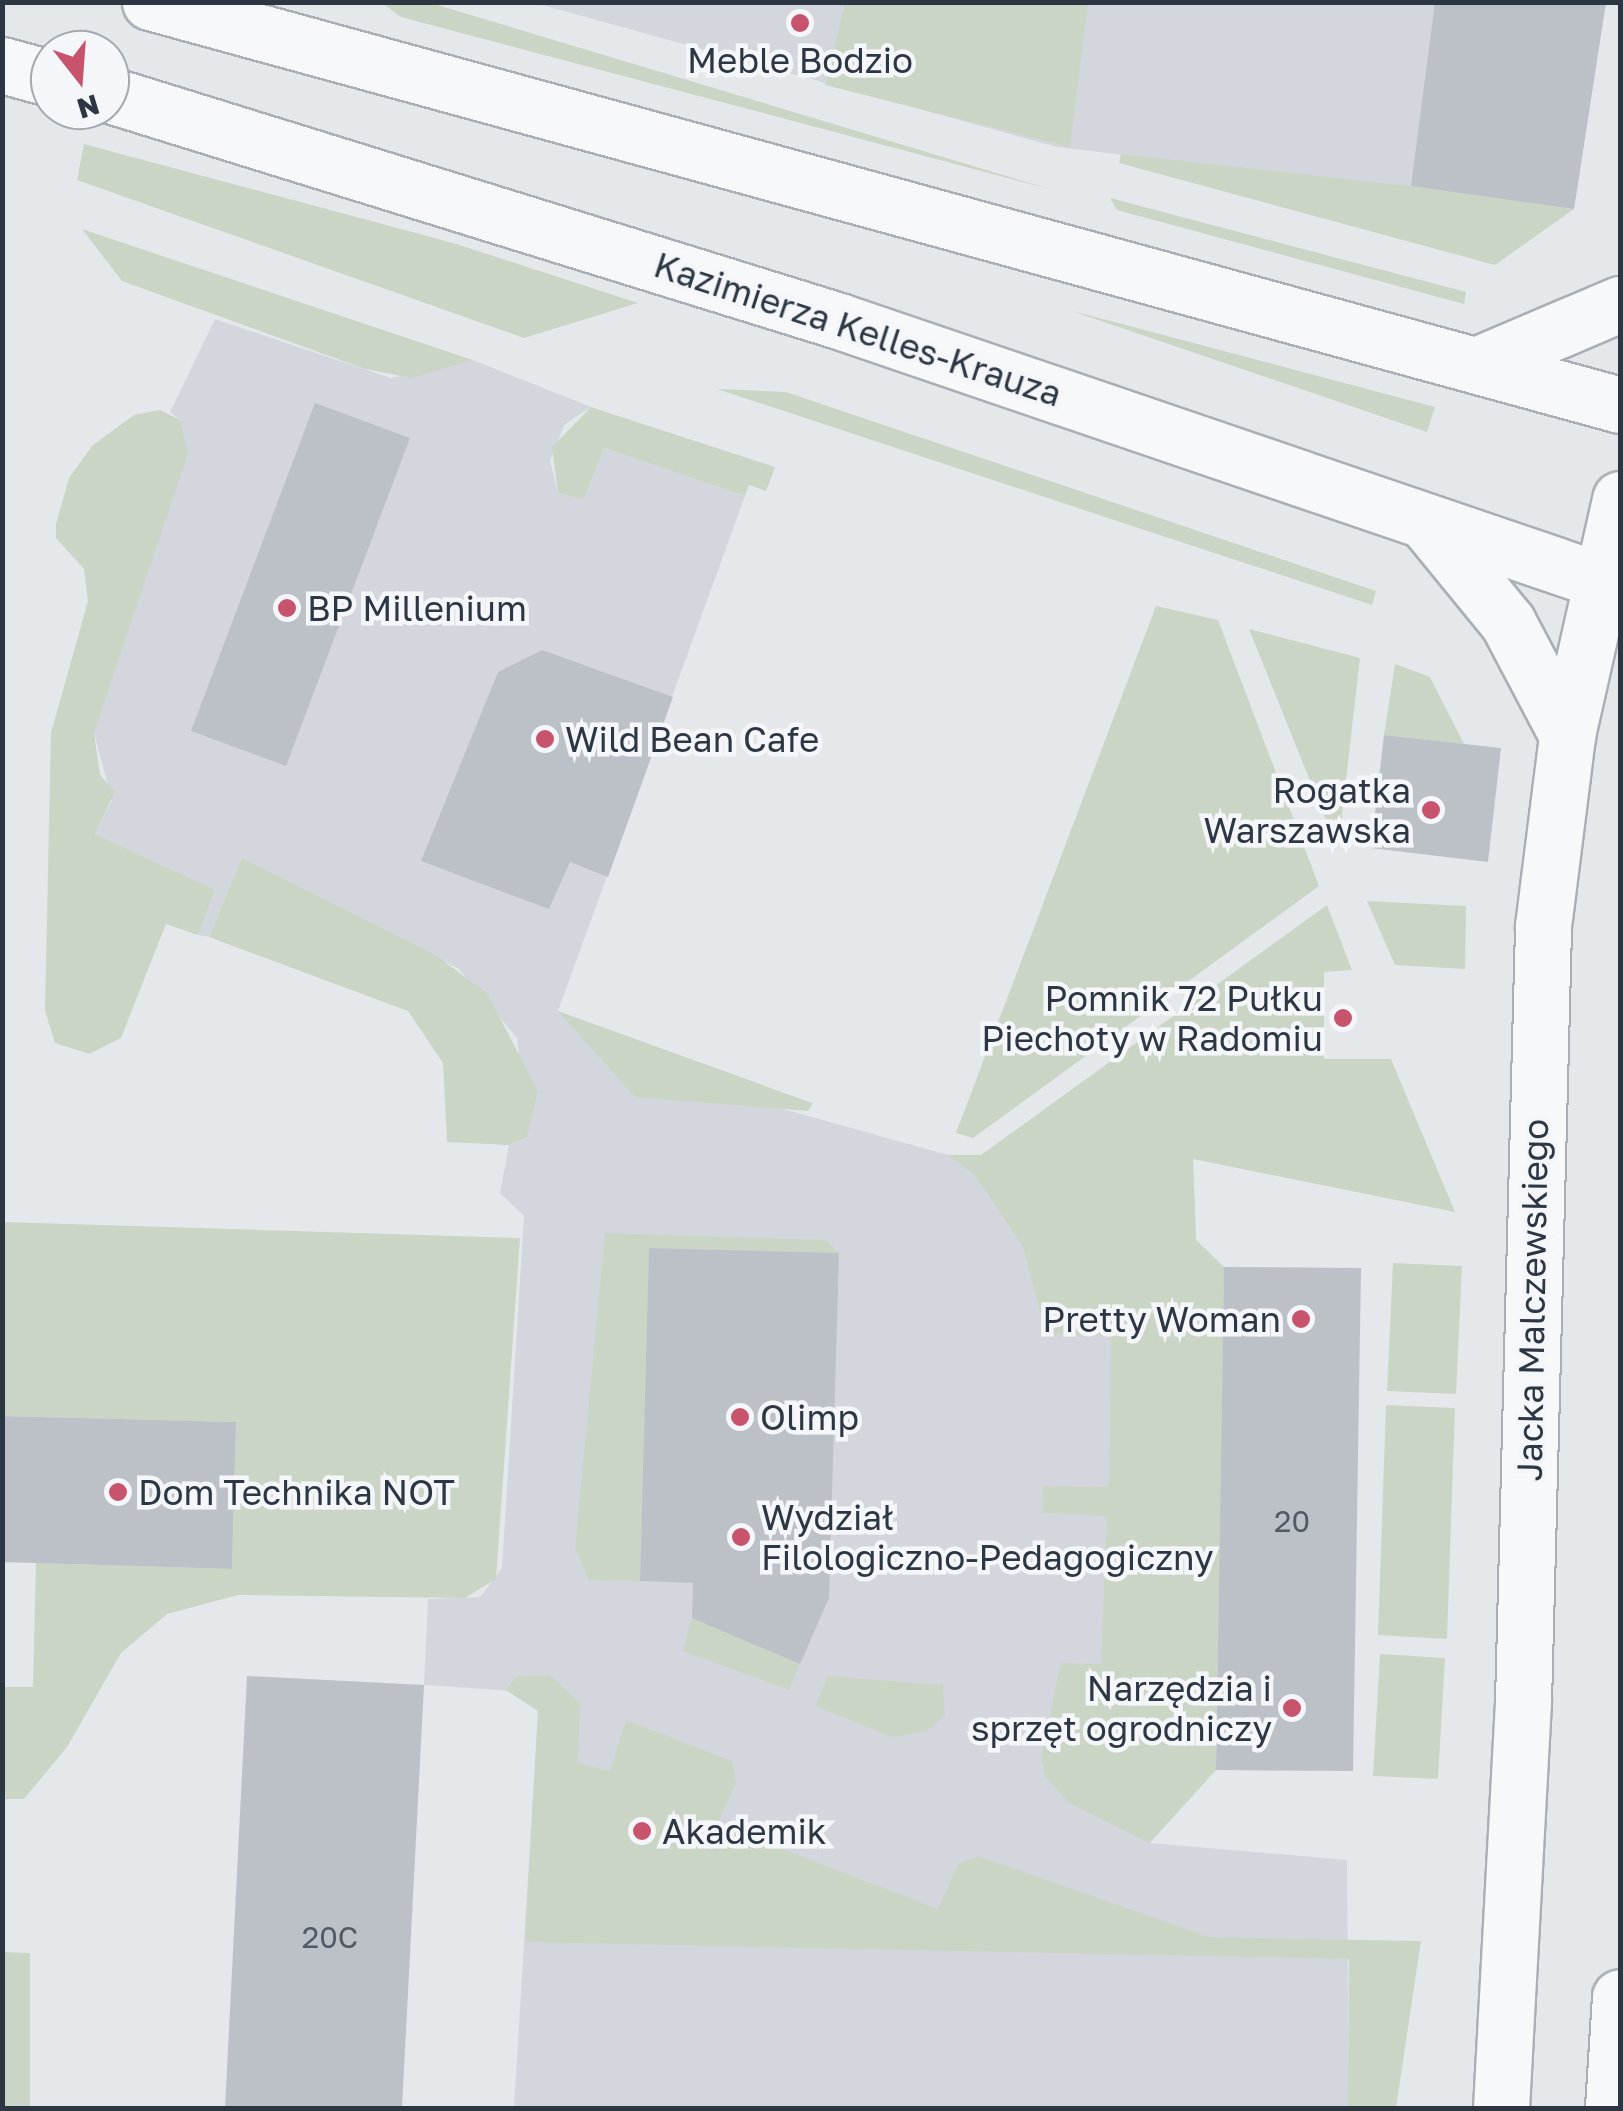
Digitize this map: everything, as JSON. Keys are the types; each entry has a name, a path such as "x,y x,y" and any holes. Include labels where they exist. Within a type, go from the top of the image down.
{"street":[{"path":"150,2 302,22 1620,404"},
{"path":"2,65 30,73"},
{"name":"Kazimierza Kelles-Krauza","path":"130,101 821,315 1428,525 1611,583"},
{"path":"1476,364 1620,304"},
{"name":"Jacka Malczewskiego","path":"1501,2108 1523,1702 1543,926 1567,735 1611,583 1620,499"},
{"path":"1428,525 1508,622 1567,735"},
{"path":"1613,2108 1620,1997"}],"shaded area":[{"path":"535,3 1606,3 1574,209 1057,147"},
{"path":"215,319 391,378 473,360 591,407 564,425 550,461 558,493 584,500 604,448 745,496 558,1011 783,1109 948,1155 1193,1159 1196,1240 1224,1267 1216,1770 1150,1843 1347,1860 1349,2108 514,2108 538,1711 515,1691 424,1685 428,1599 480,1597 502,1568 524,1216 500,1193 509,1145 527,1137 517,1038 459,969 242,859 209,937 198,935 214,890 95,834 112,800 94,733 180,420 170,412"}],"green space":[{"path":"382,3 431,3 1053,190 401,17"},
{"path":"845,3 1088,3 1070,147 825,85"},
{"path":"84,144 453,243 638,303 524,338 77,180"},
{"path":"1121,154 1411,186 1574,209 1495,265 1119,163"},
{"path":"1110,198 1466,292 1464,304 1117,210"},
{"path":"82,229 473,360 411,378 365,369 122,281"},
{"path":"1069,310 1435,407 1427,432"},
{"path":"717,389 786,392 1376,591 1372,605"},
{"path":"591,407 775,467 766,491 749,485 745,496 604,448 584,500 558,493 552,447"},
{"path":"160,410 180,420 188,453 94,733 100,775 115,792 95,834 215,890 198,935 166,924 121,1038 89,1054 55,1043 45,1011 51,733 88,601 84,569 56,538 56,524 69,478 92,446 134,415"},
{"path":"1156,606 1218,620 1319,886 973,1138 956,1133"},
{"path":"1249,629 1360,658 1338,850"},
{"path":"1395,664 1430,677 1464,744 1384,735"},
{"path":"242,858 434,954 487,993 538,1091 527,1137 509,1145 447,1142 443,1063 408,1011 209,937"},
{"path":"1367,901 1466,906 1465,969 1395,965"},
{"path":"1327,905 1352,970 1324,972 1324,1059 1391,1059 1455,1212 1193,1159 1196,1240 1224,1267 1216,1770 1149,1843 1069,1803 1045,1776 1041,1756 1061,1663 1101,1664 1107,1516 1042,1513 1043,1486 1109,1487 1111,1336 1046,1334 1023,1247 974,1174 948,1155 981,1155"},
{"path":"558,1011 813,1103 808,1111 635,1097"},
{"path":"3,1222 520,1238 496,1579 465,1598 238,1595 167,1614 121,1653 67,1747 24,1799 3,1799 3,1687 33,1687 36,1563 232,1569 236,1422 3,1416"},
{"path":"605,1233 826,1240 839,1253 649,1248 640,1581 589,1580 575,1548"},
{"path":"1393,1263 1462,1266 1456,1394 1387,1391"},
{"path":"1386,1405 1455,1408 1447,1639 1378,1635"},
{"path":"692,1617 800,1664 789,1690 683,1651"},
{"path":"1380,1654 1445,1658 1438,1779 1373,1776"},
{"path":"550,1675 580,1703 578,1763 610,1771 626,1720 732,1761 736,1783 717,1824 938,1909 958,1864 978,1856 1209,1937 1421,1941 1396,2108 1348,2108 1349,1959 525,1942 538,1711 506,1690 517,1676"},
{"path":"828,1676 943,1685 945,1715 926,1732 892,1737 815,1706"},
{"path":"3,1952 30,1953 30,2108 3,2108"}],"building":[{"path":"1435,2 1606,2 1574,209 1411,186"},
{"path":"315,403 410,438 286,766 191,731"},
{"path":"542,650 673,697 608,877 570,862 549,909 421,861 498,672"},
{"path":"1384,735 1501,748 1488,862 1371,848"},
{"name":"Olimp","path":"649,1248 839,1253 829,1598 800,1664 692,1618 693,1583 640,1581"},
{"path":"1224,1267 1361,1268 1353,1771 1216,1770"},
{"name":"Dom Technika NOT","path":"2,1416 236,1422 232,1569 2,1562"},
{"path":"247,1676 424,1685 402,2108 225,2108"}],"place":[{"name":"Meble Bodzio","path":"800,23"},
{"name":"BP Millenium","path":"287,608"},
{"name":"Wild Bean Cafe","path":"545,739"},
{"name":"Rogatka Warszawska","path":"1431,810"},
{"name":"Pomnik 72 Pułku Piechoty w Radomiu","path":"1343,1018"},
{"name":"Pretty Woman","path":"1301,1319"},
{"name":"Olimp","path":"740,1417"},
{"name":"Dom Technika NOT","path":"118,1492"},
{"name":"Wydział Filologiczno-Pedagogiczny","path":"741,1537"},
{"name":"Narzędzia i sprzęt ogrodniczy","path":"1292,1708"},
{"name":"Akademik","path":"642,1831"}]}
